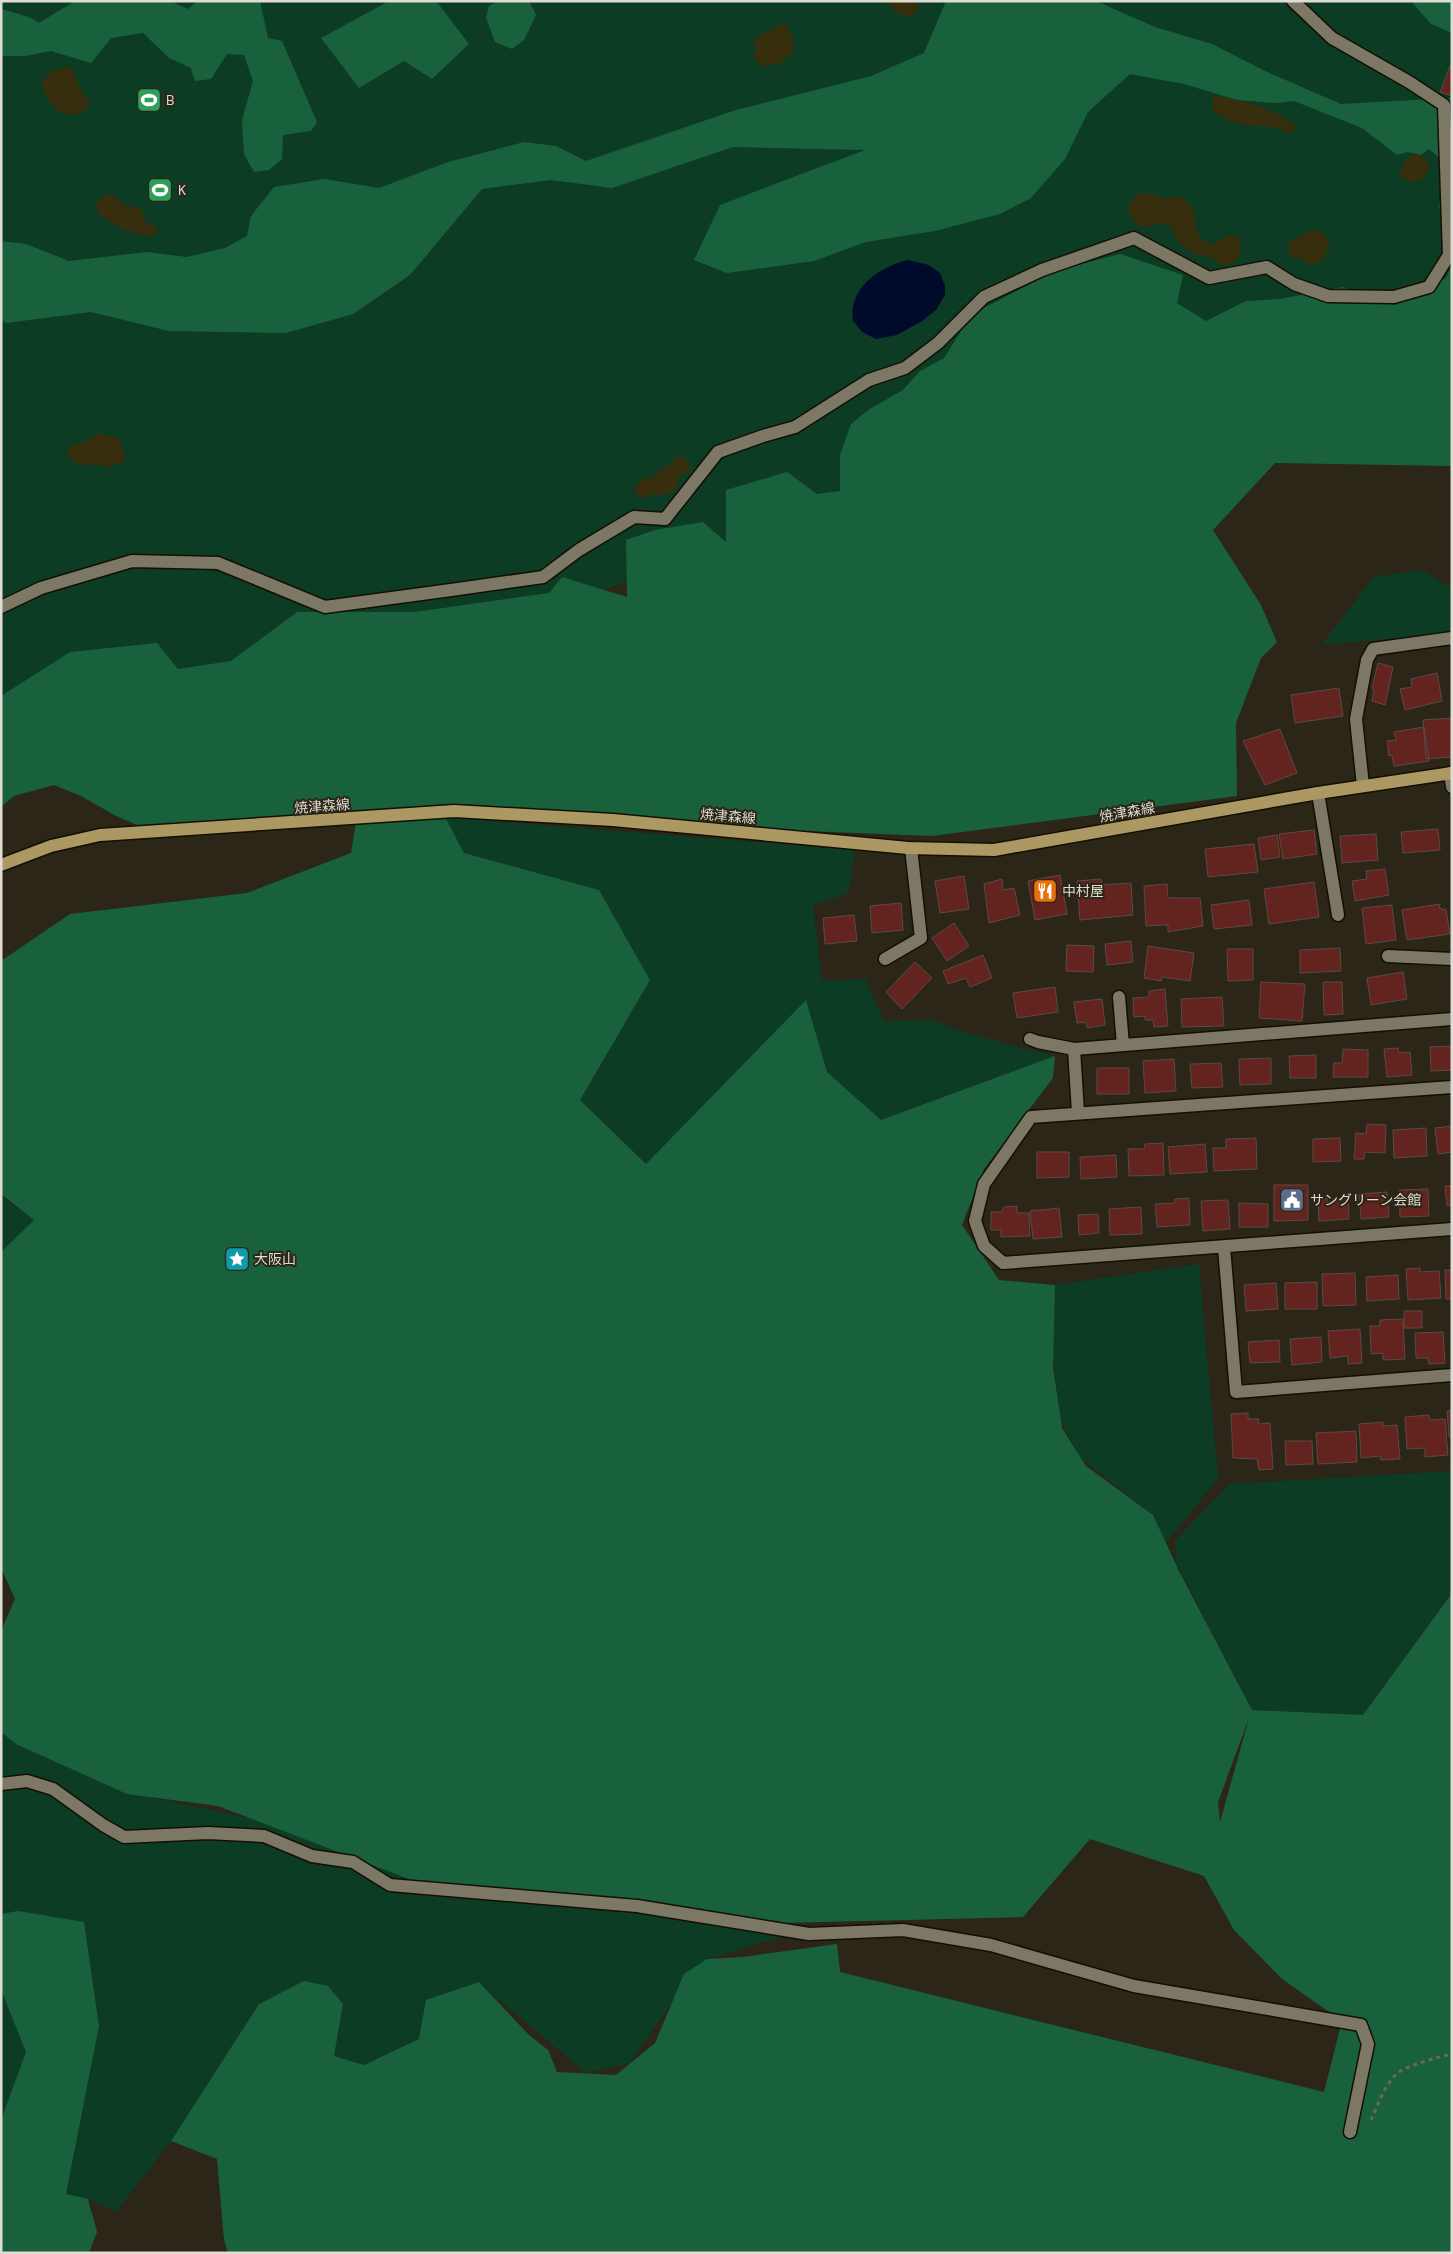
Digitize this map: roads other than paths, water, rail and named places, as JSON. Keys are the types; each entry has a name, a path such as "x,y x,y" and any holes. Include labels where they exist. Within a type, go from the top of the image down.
{"main road":[{"name":"焼津森線","path":"1,865 51,846 100,835 454,811 613,820 911,848 994,850 1318,793 1451,773"}],"street":[{"path":"1,607 41,588 132,561 218,564 325,607 543,577 579,550 634,517 665,519 718,452 795,427 869,380 905,368 938,343 984,297 1042,270 1134,238 1209,278 1267,267 1294,284 1328,296 1394,297 1428,287 1449,255 1444,105 1409,82 1332,38 1294,1"},
{"path":"1363,786 1356,718 1367,660 1373,649 1452,638"},
{"path":"1451,773 1452,787"},
{"path":"1318,793 1338,915"},
{"path":"885,959 921,938 911,848"},
{"path":"1388,956 1452,959"},
{"path":"1119,997 1123,1045"},
{"path":"1030,1038 1038,1042 1074,1049 1452,1019"},
{"path":"1074,1049 1078,1112"},
{"path":"1452,1087 1078,1112 1031,1117 984,1184 975,1221 984,1246 1003,1263 1452,1229"},
{"path":"1224,1247 1236,1392 1452,1375"},
{"path":"1,1784 27,1781 52,1789 103,1825 124,1837 208,1833 264,1836 312,1856 352,1862 390,1885 637,1906 809,1934 903,1930 991,1945 1134,1986 1361,2025 1368,2044 1350,2132"}],"water":[{"path":"907,260 929,265 940,273 945,286 945,295 936,310 922,321 897,335 876,339 862,332 853,321 855,299 860,289 876,274"}],"place":[{"name":"B","path":"149,100"},
{"name":"K","path":"160,190"},
{"name":"中村屋","path":"1045,891"},
{"name":"サングリーン会館","path":"1292,1200"},
{"name":"大阪山","path":"237,1259"}]}
